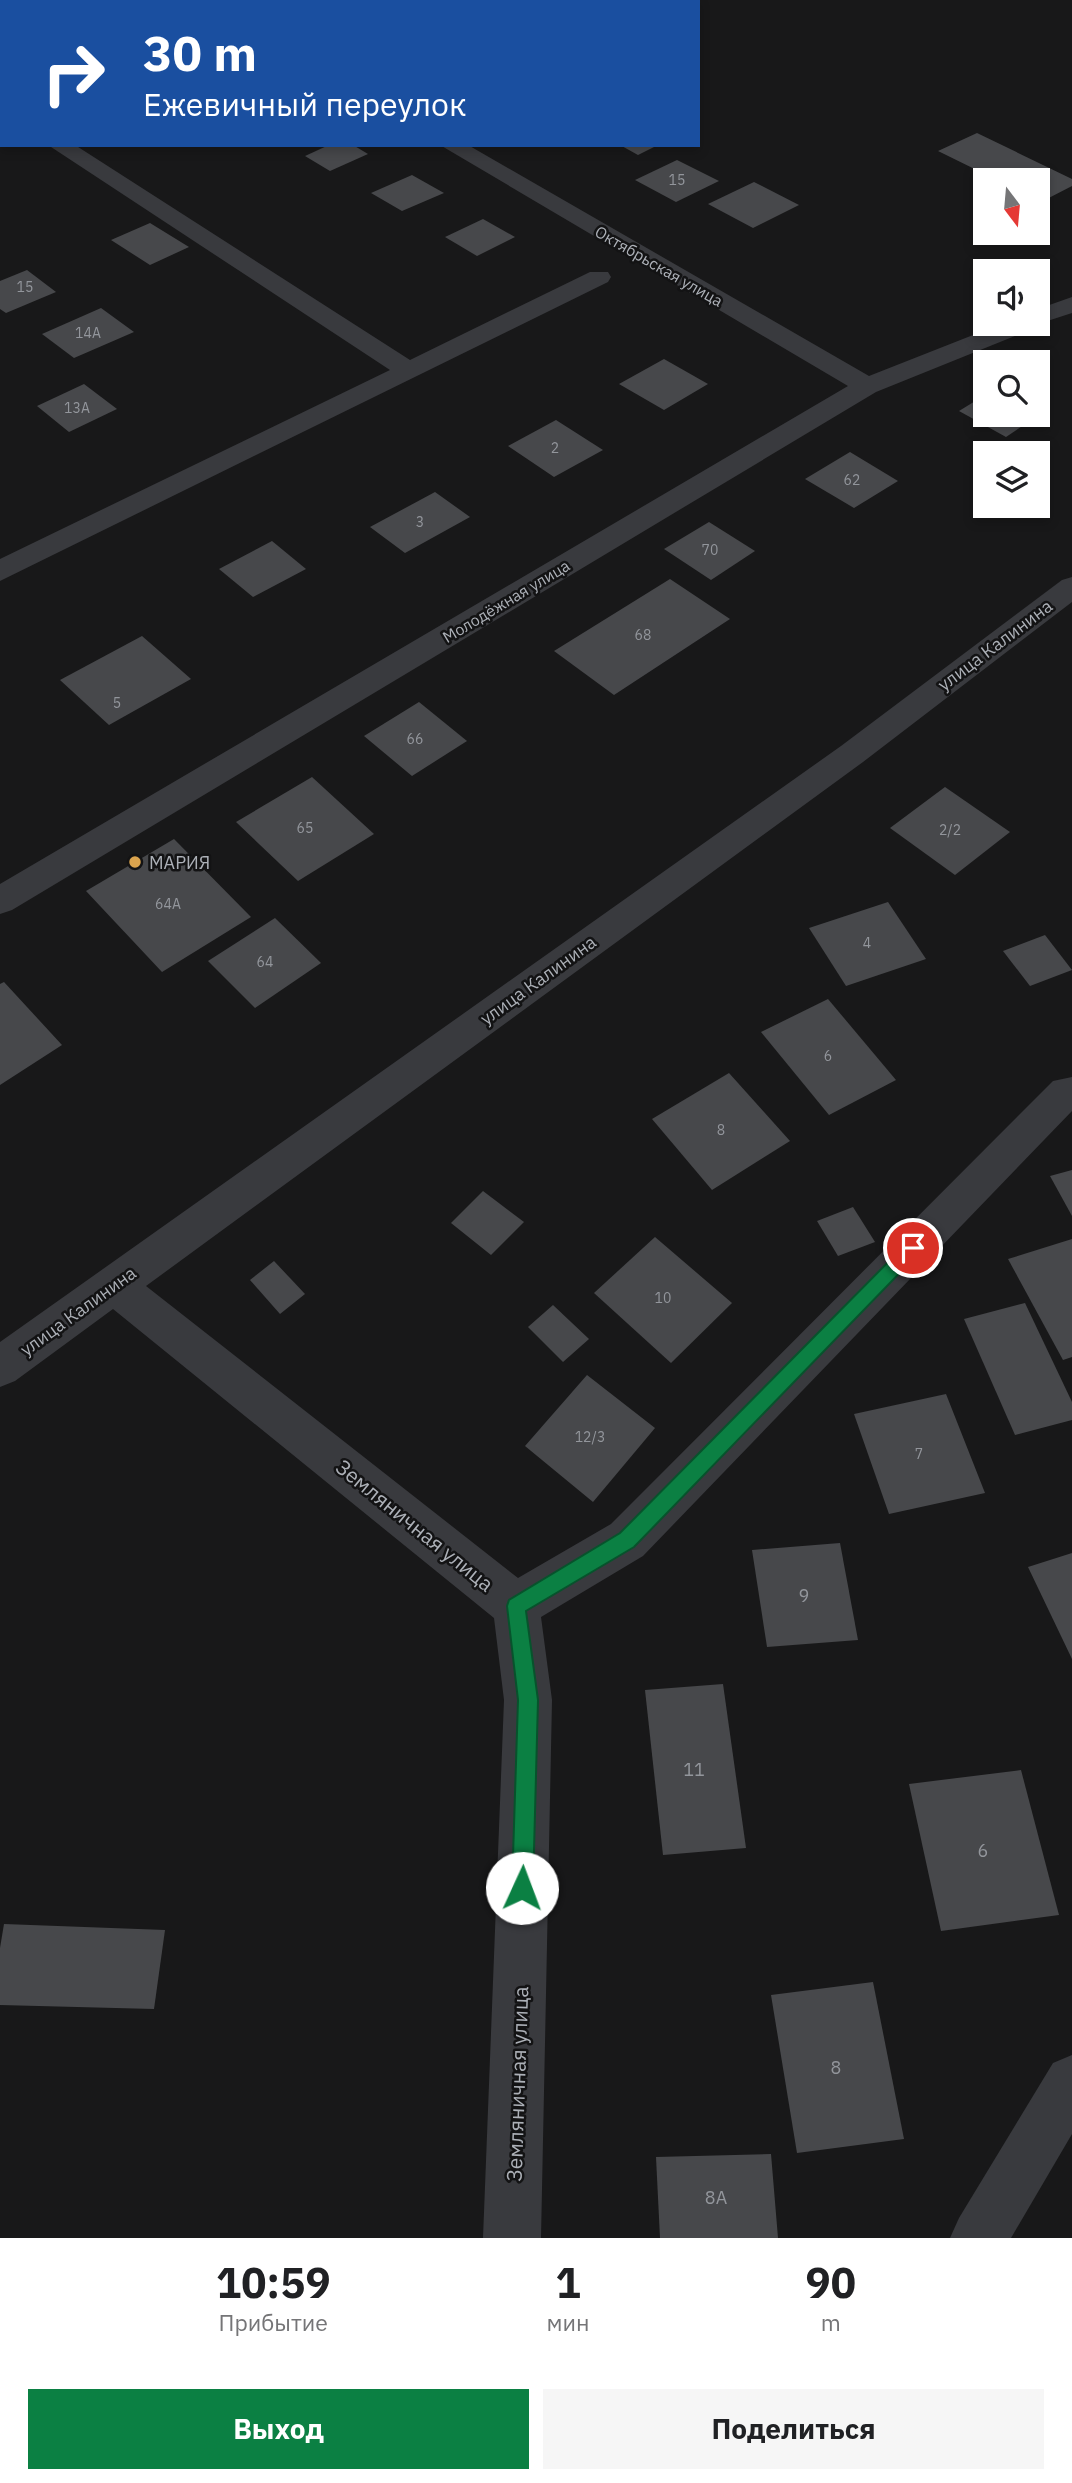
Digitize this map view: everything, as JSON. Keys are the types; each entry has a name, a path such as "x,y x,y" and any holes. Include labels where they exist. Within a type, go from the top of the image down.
{"street":[{"path":"62,147 408,370"},
{"name":"Октябрьская улица","path":"454,147 867,386"},
{"path":"0,571 599,277"},
{"path":"1050,313 1072,304"},
{"name":"Молодёжная улица","path":"0,901 867,386 993,336"},
{"name":"улица Калинина","path":"0,1367 852,754 1072,587"},
{"path":"516,1606 627,1540 1069,1092"},
{"name":"Земляничная улица","path":"114,1284 516,1606 528,1700 512,2238"},
{"path":"979,2238 1072,2082"}],"building":[{"path":"977,133 1049,168 973,168 938,151"},
{"path":"325,147 356,147 368,154 330,171 305,156"},
{"path":"624,147 654,147 638,155"},
{"path":"677,160 719,181 676,202 635,180"},
{"path":"1050,168 1072,179 1072,186 1050,197"},
{"path":"412,175 444,193 402,211 371,193"},
{"path":"754,182 799,205 753,228 708,204"},
{"path":"483,219 515,237 477,256 445,237"},
{"path":"150,223 189,247 150,265 111,240"},
{"path":"27,270 56,292 6,313 0,309 0,281"},
{"path":"101,308 134,332 74,358 42,334"},
{"path":"664,359 708,384 664,410 619,384"},
{"path":"84,384 117,409 69,432 37,406"},
{"path":"973,402 973,419 959,411"},
{"path":"556,420 603,450 554,477 508,446"},
{"path":"988,427 1021,427 1006,437"},
{"path":"850,452 898,481 854,508 805,479"},
{"path":"435,492 470,517 405,553 370,527"},
{"path":"709,522 755,551 711,580 664,549"},
{"path":"272,541 306,569 253,597 219,569"},
{"path":"670,579 730,619 614,695 554,651"},
{"path":"142,636 191,679 109,725 60,680"},
{"path":"419,702 467,741 412,776 364,736"},
{"path":"312,777 374,834 298,881 236,822"},
{"path":"945,787 1010,832 955,875 890,828"},
{"path":"174,839 251,917 162,972 86,891"},
{"path":"888,902 926,959 846,986 809,928"},
{"path":"275,918 321,963 255,1008 208,961"},
{"path":"1045,935 1072,970 1030,986 1003,951"},
{"path":"4,982 62,1045 0,1085 0,984"},
{"path":"828,999 896,1080 829,1115 761,1032"},
{"path":"729,1073 790,1141 712,1190 652,1119"},
{"path":"1072,1170 1072,1216 1050,1176"},
{"path":"483,1191 524,1222 491,1255 451,1223"},
{"path":"853,1207 875,1242 838,1256 817,1221"},
{"path":"655,1237 732,1303 671,1363 594,1293"},
{"path":"1072,1239 1072,1357 1063,1360 1008,1259"},
{"path":"274,1261 305,1294 280,1314 250,1280"},
{"path":"1025,1303 1072,1402 1072,1420 1015,1435 964,1319"},
{"path":"553,1305 589,1339 563,1362 528,1327"},
{"path":"587,1375 655,1428 593,1502 525,1446"},
{"path":"946,1394 985,1493 889,1514 854,1414"},
{"path":"840,1543 858,1640 767,1647 752,1550"},
{"path":"1072,1553 1072,1659 1028,1567"},
{"path":"723,1684 746,1848 663,1855 645,1690"},
{"path":"1021,1770 1059,1915 941,1931 909,1784"},
{"path":"4,1924 165,1930 154,2009 0,2005 0,1948"},
{"path":"873,1982 904,2139 797,2153 771,1995"},
{"path":"771,2154 778,2238 660,2238 656,2157"}],"place":[{"name":"МАРИЯ","path":"135,862"}],"route":[{"path":"522,1888 528,1700 516,1606 627,1540 913,1248"}]}
